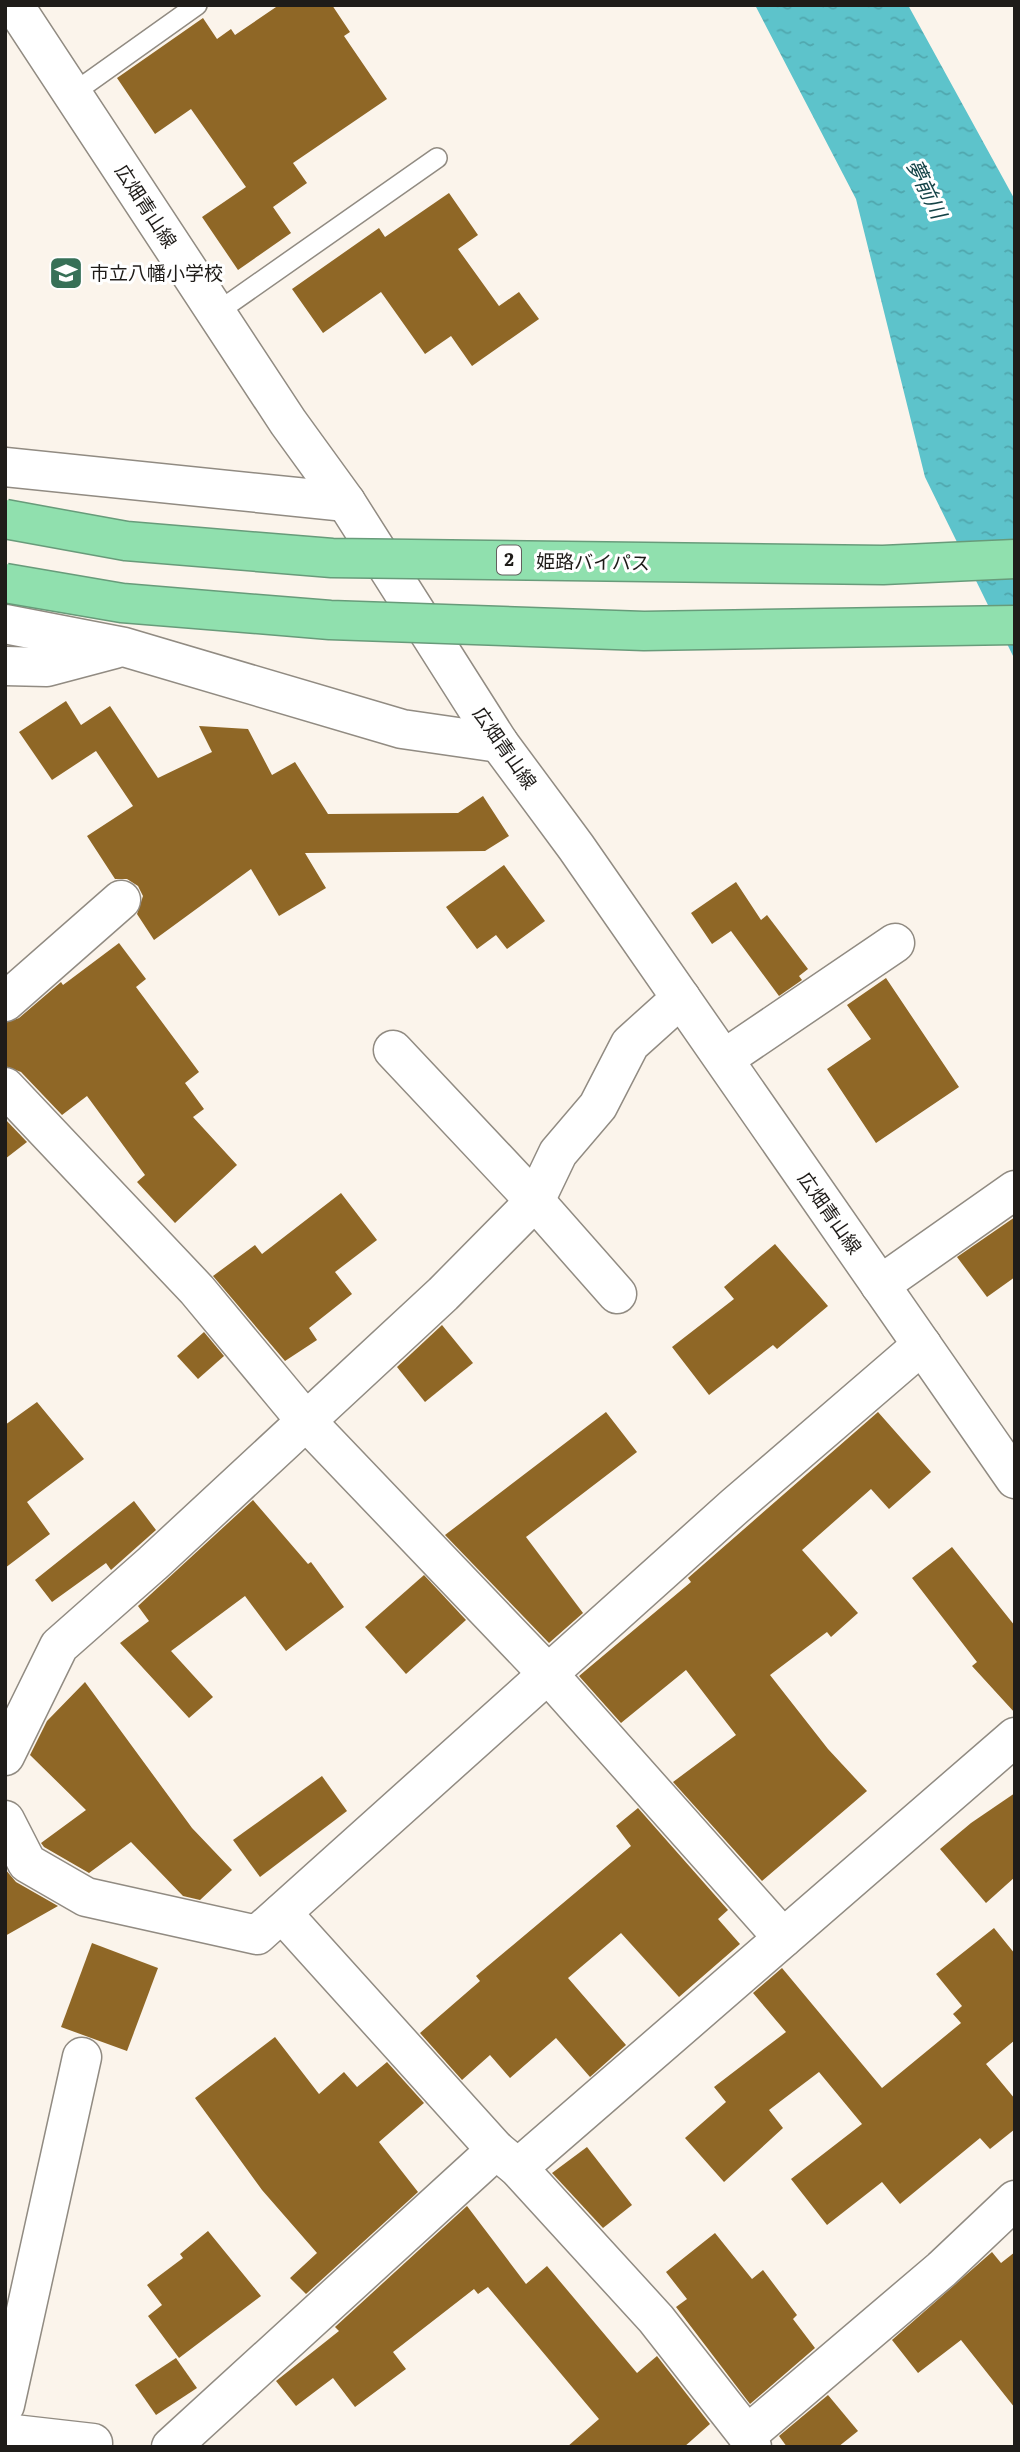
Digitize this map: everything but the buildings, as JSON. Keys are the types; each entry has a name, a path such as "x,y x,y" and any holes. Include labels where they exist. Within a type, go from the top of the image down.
{"highway":[{"name":"姫路バイパス","path":"5,519 127,541 332,558 883,565 1015,559"},
{"path":"5,583 122,603 330,620 644,631 1015,625"}],"street":[{"name":"広畑青山線","path":"13,5 288,422 346,502 499,743 724,1059 1015,1479"},
{"path":"5,467 346,502"},
{"path":"5,624 124,647 402,729 499,743"},
{"path":"5,666 47,667 124,647"},
{"path":"5,1002 121,900"},
{"path":"724,1059 895,943"},
{"path":"5,1756 59,1646 443,1294 535,1201 558,1153 598,1106 630,1045 681,998"},
{"path":"393,1049 535,1201 617,1294"},
{"path":"5,1087 197,1290 306,1421 548,1674 783,1938"},
{"path":"880,1285 1015,1190"},
{"path":"8,1833 27,1863 86,1897 257,1935 548,1674 922,1345"},
{"path":"172,2447 507,2159 783,1938 1015,1737"},
{"path":"282,1913 656,2319 749,2441 942,2269 1015,2200"},
{"path":"5,2405 21,2247 82,2057"},
{"path":"5,2433 93,2443"}],"lane":[{"path":"72,94 197,5"},
{"path":"216,313 437,158"}],"water":[{"name":"夢前川","path":"755,5 908,5 1015,200 1015,660 925,477 856,199"}],"place":[{"name":"市立八幡小学校","path":"66,273"}]}
